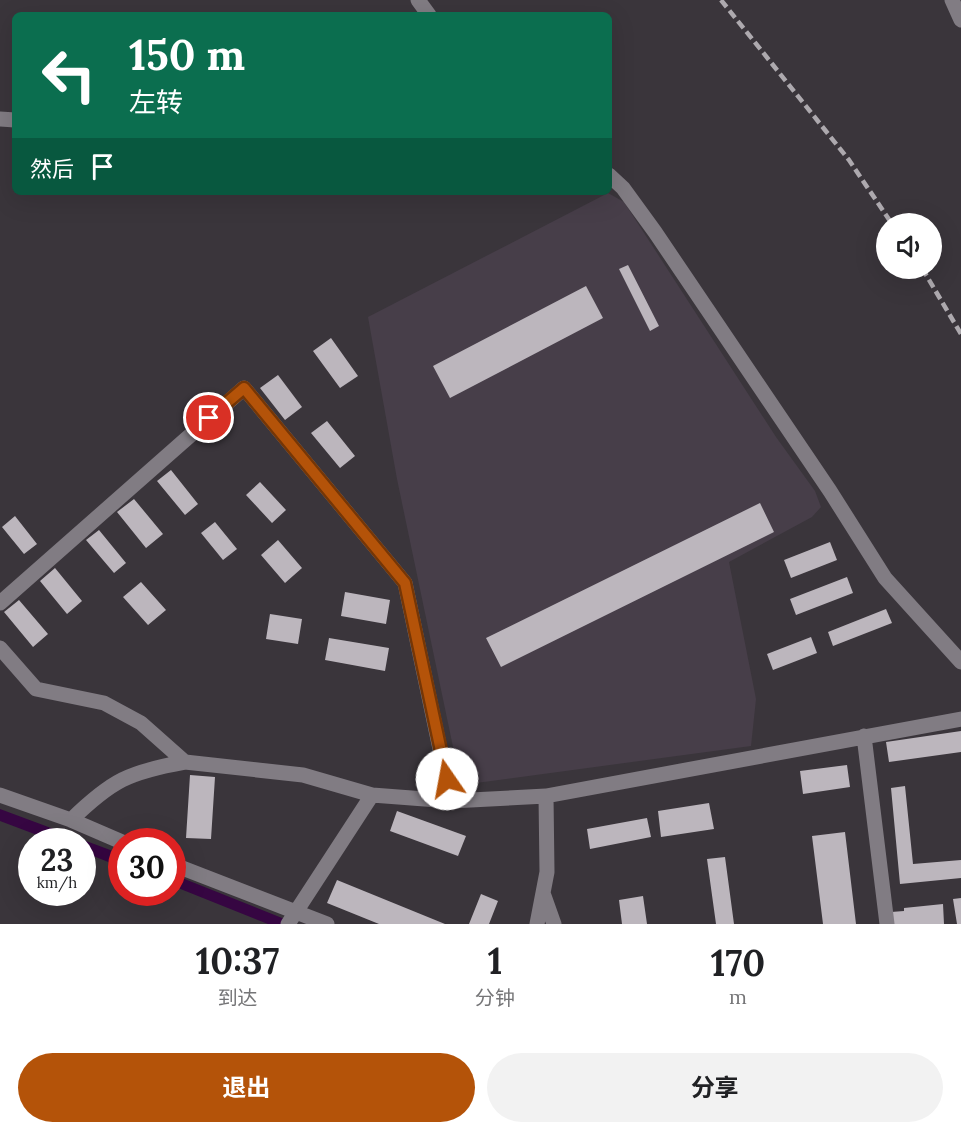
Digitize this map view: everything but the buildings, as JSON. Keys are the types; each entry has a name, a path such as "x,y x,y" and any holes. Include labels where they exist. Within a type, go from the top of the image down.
{"street":[{"path":"952,0 961,20"},
{"path":"612,178 623,188 655,232 830,491 885,578 961,662"},
{"path":"0,603 244,388 405,583 451,801"},
{"path":"0,648 36,689 104,703 141,723 185,762"},
{"path":"71,820 93,799 124,777 147,769 185,762 303,775 372,795 451,801 546,796 961,719"},
{"path":"864,736 887,924"},
{"path":"0,795 71,820 108,836"},
{"path":"291,919 372,795"},
{"path":"537,924 547,872 546,796"},
{"path":"186,870 291,919 327,924"},
{"path":"543,891 554,924"}],"shaded area":[{"path":"604,195 612,195 624,202 776,437 815,491 821,507 812,517 729,562 756,699 751,746 461,785 397,479 368,317"},
{"path":"0,809 51,828 19,828 0,821"},
{"path":"96,845 108,849 108,862 96,857"},
{"path":"186,880 297,924 268,924 186,891"}],"railway":[{"path":"721,0 849,160 885,213"},
{"path":"928,279 961,334"}],"route":[{"path":"209,418 244,388 405,583 447,779"}]}
